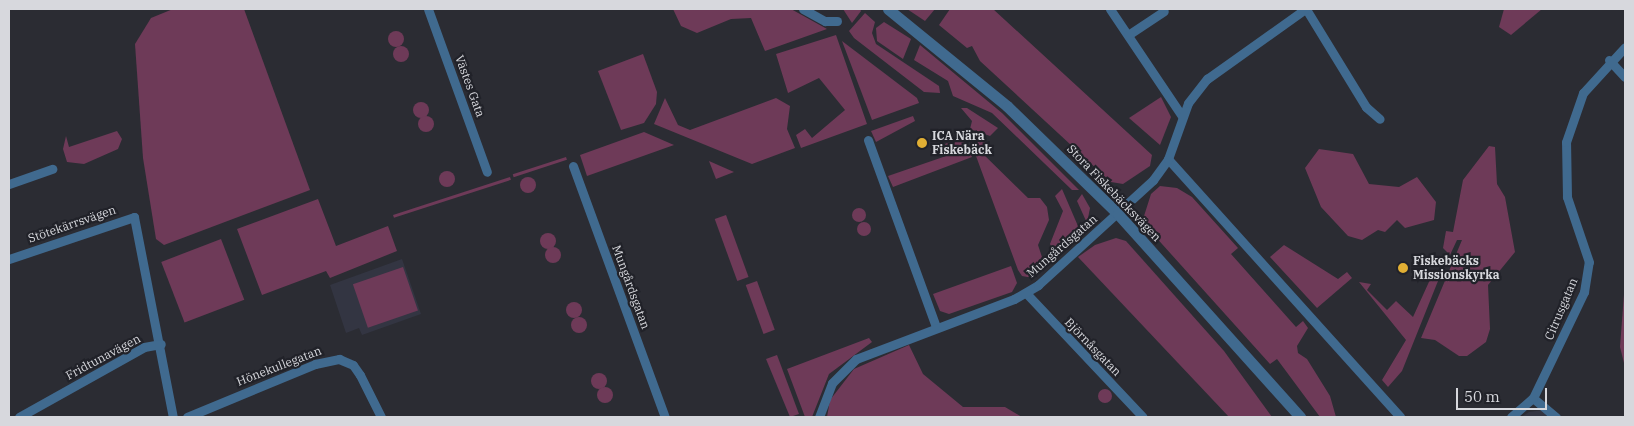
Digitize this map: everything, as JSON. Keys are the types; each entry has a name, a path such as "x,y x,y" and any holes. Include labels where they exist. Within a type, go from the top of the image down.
{"street":[{"name":"Västes Gata","path":"428,9 487,172"},
{"path":"803,9 825,21 837,21"},
{"name":"Stora Fiskebäcksvägen","path":"888,9 1007,106 1118,214 1300,417"},
{"path":"1110,9 1182,116"},
{"path":"1380,119 1366,107 1305,9 1213,74 1182,116 1168,159 1400,417"},
{"path":"1128,35 1164,11"},
{"name":"Citrusgatan","path":"1512,417 1532,398 1573,319 1588,276 1586,247 1567,197 1564,159 1574,112 1608,60 1625,47"},
{"path":"1608,60 1625,77"},
{"path":"868,140 936,327"},
{"name":"Mungårdsgatan","path":"819,417 832,383 856,359 1026,293 1118,214 1168,159"},
{"name":"Mungårdsgatan","path":"573,166 665,417"},
{"path":"9,184 52,169"},
{"name":"Stötekärrsvägen","path":"9,259 134,216 161,344"},
{"name":"Björnåsgatan","path":"1026,293 1143,417"},
{"name":"Fridtunavägen","path":"19,417 144,347 161,344 173,417"},
{"name":"Hönekullegatan","path":"187,417 315,364 339,359 353,365 381,417"},
{"path":"1532,398 1556,417"}],"shaded area":[{"path":"173,9 244,9 310,190 164,245 156,239 143,158 135,44 151,18"},
{"path":"673,9 791,9 827,29 765,51 751,18 731,19 697,33 681,26"},
{"path":"843,9 860,9 861,11 852,23"},
{"path":"907,9 935,9 925,21"},
{"path":"950,9 993,9 1152,155 1150,166 1123,184 1111,182 980,61 972,46 967,48 939,25"},
{"path":"1504,9 1542,9 1511,35 1499,27"},
{"path":"865,13 875,22 872,33 876,44 939,86 940,93 924,92 854,38 849,31"},
{"path":"884,22 911,39 903,59 877,41 876,28"},
{"path":"396,31 404,39 396,47 388,39"},
{"path":"836,35 867,124 801,148 796,135 805,129 812,138 845,110 819,78 788,93 776,54"},
{"path":"842,41 917,98 919,103 872,120"},
{"path":"920,45 1002,113 1079,190 1072,190 992,113 953,96 948,81 914,60"},
{"path":"401,46 407,48 409,54 407,60 401,62 395,60 393,54 395,48"},
{"path":"643,54 657,92 656,104 644,123 621,130 598,71"},
{"path":"1161,97 1171,117 1160,145 1129,118"},
{"path":"665,98 678,125 690,130 776,98 790,106 787,129 795,148 752,164 654,124"},
{"path":"421,102 427,104 429,110 427,116 421,118 415,116 413,110 415,104"},
{"path":"961,108 967,108 998,128 990,136 970,129 972,121"},
{"path":"426,116 432,118 434,124 432,130 426,132 420,130 418,124 420,118"},
{"path":"913,116 915,121 876,142 871,131"},
{"path":"117,131 122,139 118,149 84,164 67,162 63,149 66,136 69,147"},
{"path":"644,132 674,145 587,176 580,155"},
{"path":"962,137 972,157 893,187 888,176 949,155 945,144"},
{"path":"969,137 986,142 979,150 1028,198 1040,198 1047,207 1049,220 1038,245 1044,263 1033,278 1022,276 1018,270"},
{"path":"1489,146 1495,147 1497,184 1505,197 1515,252 1488,285 1490,329 1486,342 1467,356 1459,356 1435,340 1421,338 1462,240 1457,240 1450,255 1443,248 1446,231 1453,232 1463,180"},
{"path":"1319,149 1353,154 1369,184 1399,187 1417,177 1436,202 1434,220 1405,228 1397,220 1385,232 1378,230 1362,240 1348,236 1321,207 1305,168"},
{"path":"566,157 567,160 514,177 513,174"},
{"path":"709,161 734,172 716,179"},
{"path":"447,171 455,179 447,187 439,179"},
{"path":"510,177 511,180 394,218 393,215"},
{"path":"528,177 534,179 536,185 534,191 528,193 522,191 520,185 522,179"},
{"path":"1160,186 1177,188 1192,197 1238,248 1231,254 1296,327 1303,321 1308,328 1297,346 1298,353 1307,359 1330,396 1336,417 1320,417 1277,359 1270,364 1153,234 1144,216 1151,194"},
{"path":"1062,189 1081,233 1055,253 1050,244 1063,211 1055,196"},
{"path":"1082,194 1090,208 1087,223 1077,201"},
{"path":"318,199 336,246 388,226 397,251 330,278 326,271 262,295 237,229"},
{"path":"856,208 862,208 866,215 862,222 856,222 852,218 852,212"},
{"path":"726,215 749,277 737,281 715,219"},
{"path":"861,222 867,222 871,229 867,236 861,236 857,232 857,226"},
{"path":"545,233 551,233 556,238 554,247 545,249 540,244 540,238"},
{"path":"1116,238 1126,241 1224,351 1272,417 1229,417 1078,257 1095,245"},
{"path":"221,239 244,300 185,323 161,262"},
{"path":"1284,245 1338,279 1347,272 1352,278 1317,308 1270,257"},
{"path":"553,247 559,249 561,255 559,261 553,263 547,261 545,255 547,249"},
{"path":"402,259 421,314 362,335 359,328 346,333 330,285"},
{"path":"1011,266 1017,283 1012,292 949,314 940,311 933,294"},
{"path":"403,267 418,310 368,328 353,284"},
{"path":"1433,273 1440,276 1402,371 1388,387 1382,380 1406,340 1359,282 1371,284 1367,290 1387,310 1396,301 1413,317"},
{"path":"757,281 775,330 764,334 746,285"},
{"path":"1625,281 1625,367 1620,347"},
{"path":"571,302 577,302 582,307 580,316 571,318 566,313 566,307"},
{"path":"579,317 587,325 579,333 571,325"},
{"path":"869,338 872,342 829,374 812,417 805,417 787,369"},
{"path":"909,345 923,374 963,407 1005,407 1022,417 827,417 830,400 854,369"},
{"path":"777,355 799,414 790,417 766,359"},
{"path":"599,373 605,375 607,381 605,387 599,389 593,387 591,381 593,375"},
{"path":"605,387 611,389 613,395 611,401 605,403 599,401 597,395 599,389"},
{"path":"1105,389 1110,391 1112,396 1110,401 1105,403 1100,401 1098,396 1100,391"},
{"path":"1542,410 1550,417 1521,417 1529,412"}],"place":[{"name":"ICA Nära Fiskebäck","path":"922,143"},
{"name":"Fiskebäcks Missionskyrka","path":"1403,268"}]}
